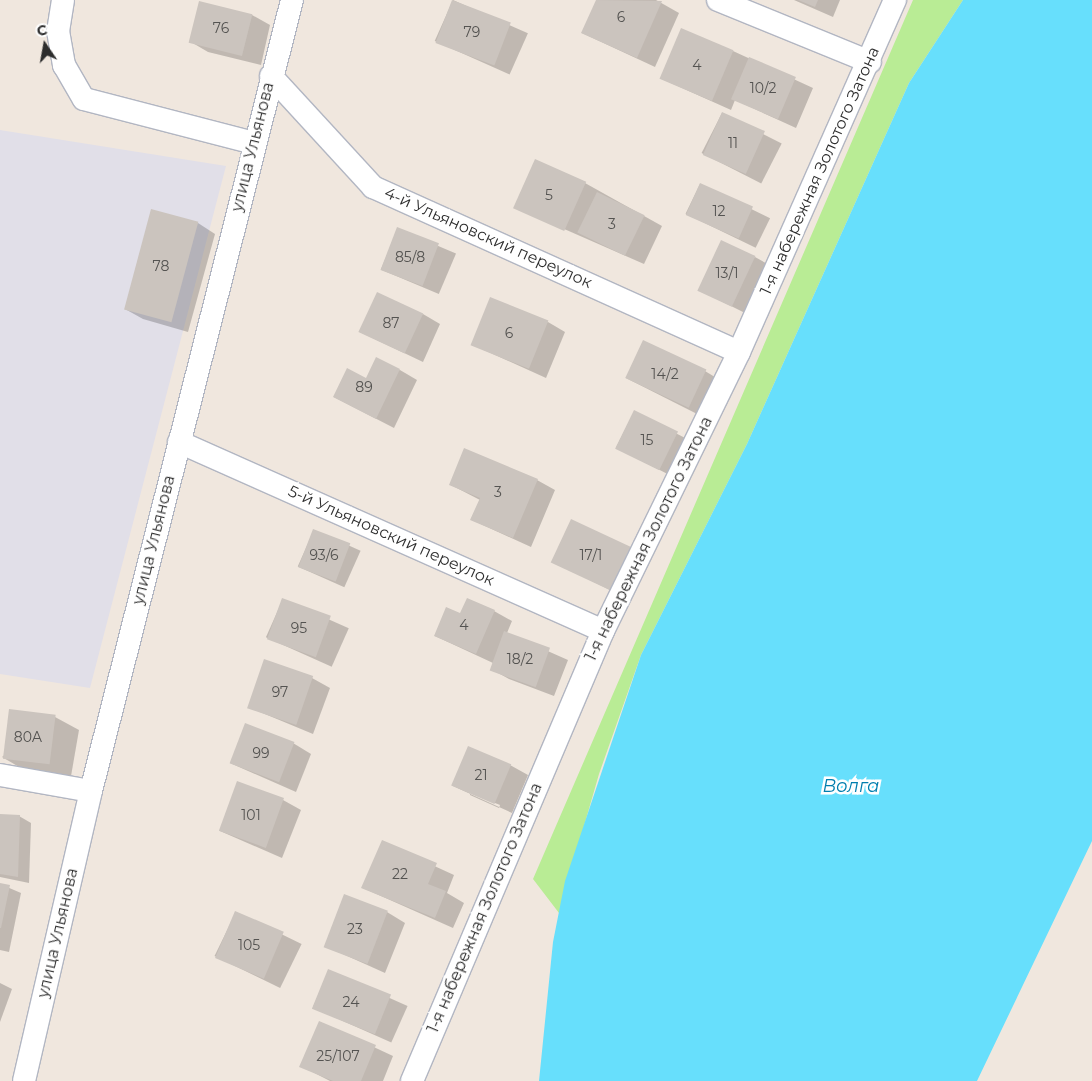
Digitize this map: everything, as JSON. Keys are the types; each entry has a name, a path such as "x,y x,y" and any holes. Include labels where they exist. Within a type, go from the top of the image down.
{"street":[{"path":"62,0 58,32 64,65 84,99 254,143"},
{"name":"улица Ульянова","path":"24,1081 91,791 271,76 292,0"},
{"path":"718,0 870,62"},
{"name":"1-я набережная Золотого Затона","path":"412,1081 603,631 739,352 870,62 896,0"},
{"name":"4-й Ульяновский переулок","path":"271,76 373,187 739,352"},
{"name":"5-й Ульяновский переулок","path":"179,442 603,631"},
{"path":"0,775 91,791"}],"shaded area":[{"path":"0,130 226,166 90,688 0,674"}],"green space":[{"path":"913,0 963,0 909,83 747,444 641,655 599,774 559,913 533,879"}],"water":[{"name":"Волга","path":"963,0 1092,0 1092,841 977,1081 539,1081 553,942 565,881 641,655 747,444 909,83"}],"building":[{"path":"452,0 511,23 494,66 436,43"},
{"path":"596,0 662,1 637,58 581,33"},
{"path":"798,0 818,0 815,7"},
{"path":"199,1 252,14 242,56 189,43"},
{"path":"681,28 733,50 712,101 660,79"},
{"path":"749,57 796,77 778,119 731,99"},
{"path":"722,112 765,131 746,174 703,155"},
{"path":"535,159 586,182 564,231 513,208"},
{"path":"700,183 753,207 739,239 686,215"},
{"path":"597,192 645,215 625,256 577,232"},
{"path":"151,209 198,222 171,322 124,309"},
{"path":"397,227 439,243 423,286 381,270"},
{"path":"721,240 755,256 732,307 697,291"},
{"path":"377,292 423,314 405,353 358,332"},
{"path":"490,297 548,321 529,369 471,345"},
{"path":"643,340 706,370 689,408 625,378"},
{"path":"376,357 400,369 376,419 333,397 347,368 366,378"},
{"path":"634,410 678,431 659,470 615,449"},
{"path":"464,448 538,479 513,538 470,520 480,498 449,485"},
{"path":"571,519 633,548 612,591 551,563"},
{"path":"313,529 350,543 336,582 298,567"},
{"path":"282,598 331,616 316,657 267,639"},
{"path":"467,598 495,610 476,654 434,636 446,607 460,613"},
{"path":"504,631 550,648 536,687 490,670"},
{"path":"264,659 313,676 296,725 247,708"},
{"path":"9,709 56,715 50,764 3,759"},
{"path":"245,723 294,742 279,782 230,763"},
{"path":"468,746 511,764 494,804 451,786"},
{"path":"237,781 284,798 266,848 219,831"},
{"path":"0,814 20,815 18,877 0,874"},
{"path":"382,840 437,863 428,884 446,891 435,918 361,888"},
{"path":"0,883 10,885 1,928 0,928"},
{"path":"344,894 388,911 367,964 324,947"},
{"path":"235,911 284,932 264,979 215,958"},
{"path":"328,969 391,994 375,1034 312,1009"},
{"path":"319,1021 376,1045 361,1081 333,1081 299,1067"}]}
